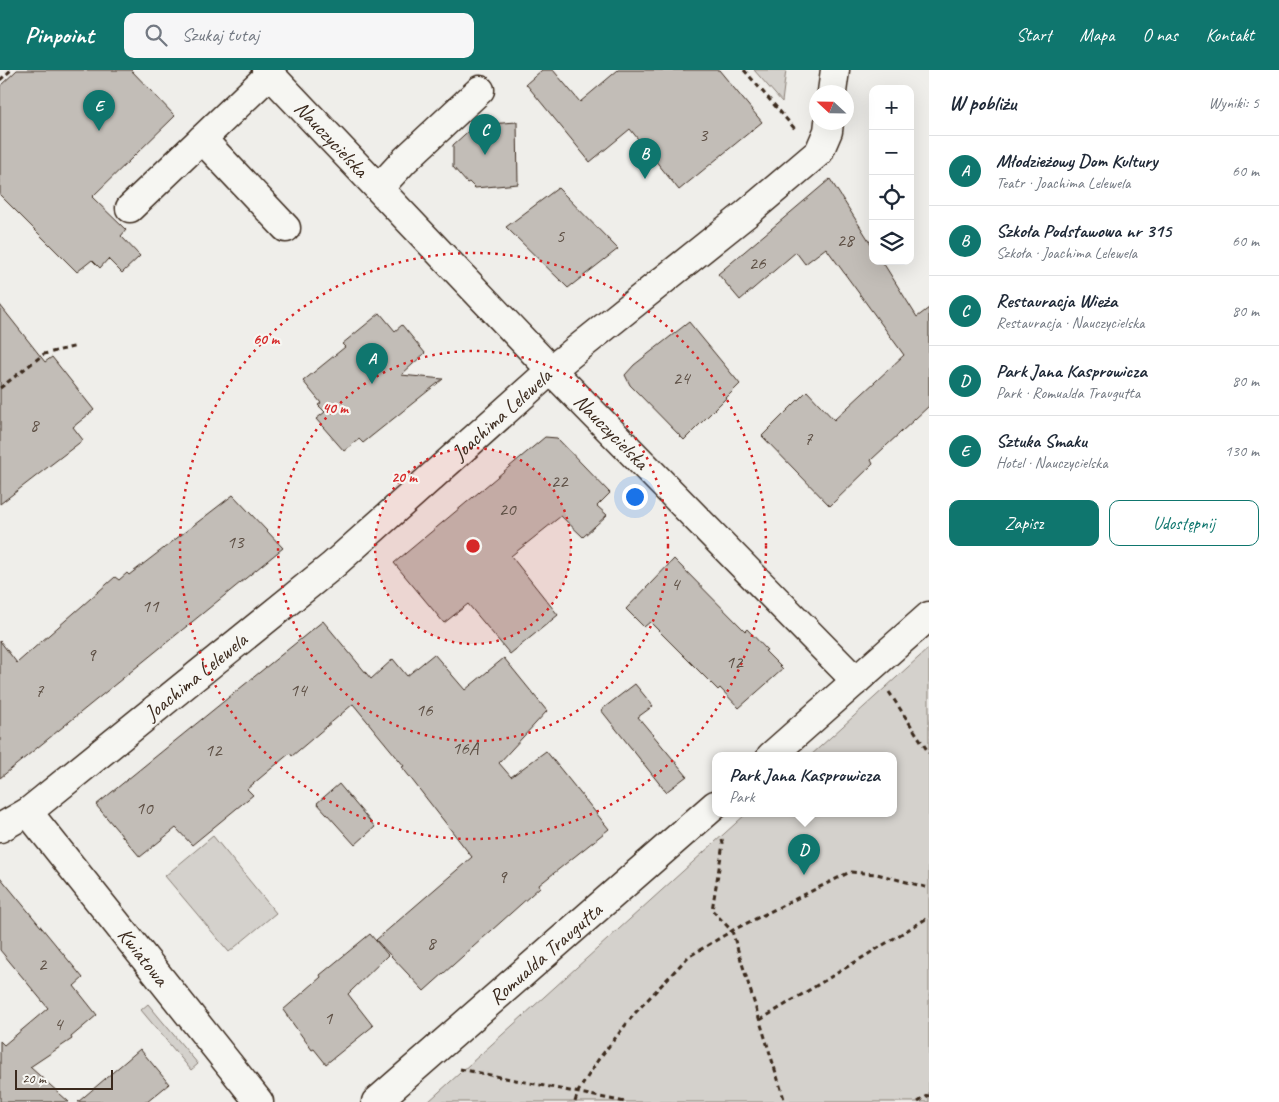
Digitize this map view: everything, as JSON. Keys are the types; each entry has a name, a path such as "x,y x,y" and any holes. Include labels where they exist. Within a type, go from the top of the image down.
{"street":[{"path":"833,85 835,70"},
{"path":"130,208 268,72"},
{"name":"Nauczycielska","path":"268,72 551,370 856,681"},
{"path":"379,188 404,161 480,90"},
{"name":"Joachima Lelewela","path":"0,828 28,812 332,566 551,370 746,214 819,152 828,130"},
{"path":"202,139 286,228"},
{"path":"776,752 929,616"},
{"name":"Romualda Traugutta","path":"376,1102 712,808"},
{"name":"Kwiatowa","path":"28,812 259,1102"}],"path":[{"path":"0,80 11,70"},
{"path":"744,70 789,123 819,152"},
{"path":"0,388 44,354 77,346"},
{"path":"856,681 879,677 929,753"},
{"path":"720,837 724,844 712,910 732,931 785,1102"},
{"path":"575,1102 578,1092 598,1060 635,1012 688,957 732,931 850,872 877,874 929,888"},
{"path":"760,1020 929,917"},
{"path":"454,1067 625,1102"},
{"path":"918,1102 929,1095"}],"shaded area":[{"path":"754,70 786,70 782,102"},
{"path":"929,648 929,1102 428,1102 743,817 897,817 897,752 814,752"},
{"path":"213,836 276,913 229,952 165,876"},
{"path":"148,1004 198,1064 191,1070 141,1010"}],"building":[{"path":"17,70 131,70 175,116 92,197 126,230 121,236 140,256 122,273 108,259 100,268 92,260 77,272 0,195 0,86"},
{"path":"542,70 553,70 580,102 618,70 719,70 762,122 679,190 630,129 590,162 526,84"},
{"path":"517,122 518,184 475,188 469,182 467,183 453,167 453,145 475,125"},
{"path":"830,179 869,241 869,265 884,265 917,317 929,308 929,406 871,460 873,464 830,506 762,436 807,391 834,420 904,355 826,248 805,264 796,252 740,300 718,274"},
{"path":"558,188 618,249 568,288 506,227"},
{"path":"0,305 45,362 52,357 94,410 73,427 83,440 0,504"},
{"path":"380,313 395,331 402,325 425,353 401,375 443,379 363,443 359,439 344,451 316,419 325,412 318,405 321,403 303,381 345,347 342,344"},
{"path":"689,322 740,384 684,440 630,385 625,375 634,365"},
{"path":"545,437 557,438 610,493 597,506 607,515 583,537 561,516 511,556 558,615 510,654 468,604 444,623 394,563"},
{"path":"233,495 283,548 0,778 0,641 17,663 115,577 119,580 127,573 129,575"},
{"path":"674,559 745,631 747,629 783,669 739,708 720,688 718,690 650,622 644,627 626,609"},
{"path":"323,621 371,679 393,659 407,676 434,654 465,690 504,658 547,711 499,763 511,777 546,751 609,829 539,885 540,887 424,991 376,940 472,857 402,767 404,766 353,704 292,756 290,753 247,789 253,795 192,845 176,828 140,857 96,805"},
{"path":"635,684 653,706 638,717 687,776 666,792 601,710"},
{"path":"339,784 375,827 355,845 317,803"},
{"path":"0,877 83,978 74,986 97,1015 71,1037 72,1039 30,1067 69,1102 0,1102 0,1041 4,1045 48,1008 0,950"},
{"path":"370,934 388,955 348,994 373,1026 326,1064 314,1049 312,1050 283,1010 321,977 320,975"},
{"path":"140,1049 169,1084 147,1102 78,1102"}],"place":[{"name":"Sztuka Smaku","path":"99,131"},
{"name":"Restauracja Wieża","path":"485,155"},
{"name":"Szkoła Podstawowa nr 315","path":"645,179"},
{"name":"Młodzieżowy Dom Kultury","path":"372,384"},
{"name":"Park Jana Kasprowicza","path":"804,875"}]}
